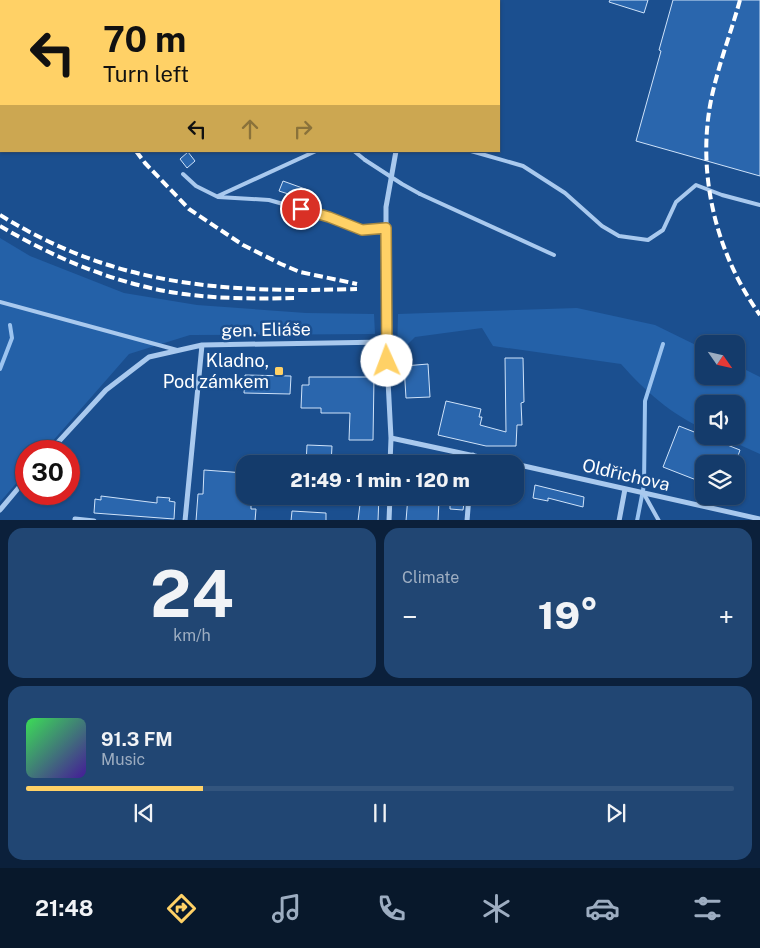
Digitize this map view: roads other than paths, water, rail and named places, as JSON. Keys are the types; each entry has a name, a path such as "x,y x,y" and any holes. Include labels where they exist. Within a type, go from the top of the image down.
{"street":[{"path":"390,455 386,342 386,207 396,152"},
{"name":"gen. Eliáše","path":"185,520 202,345 386,342"},
{"path":"60,440 106,390 149,356 202,345"},
{"name":"Oldřichova","path":"391,438 473,455"},
{"name":"Oldřichova","path":"524,466 760,519"},
{"path":"619,520 625,489"},
{"path":"0,510 15,493"},
{"path":"389,520 390,505"},
{"path":"466,520 468,505"},
{"path":"75,519 94,520"}],"lane":[{"path":"218,197 314,152"},
{"path":"355,152 420,194 554,255"},
{"path":"474,152 522,166 566,192 602,226 619,236 648,240 663,230 676,202 696,185 722,195 760,204"},
{"path":"183,174 196,186 218,197 269,200 329,217 362,230 386,228"},
{"path":"0,302 179,350"},
{"path":"644,494 660,520"}],"waterway":[{"path":"0,369 12,338 10,325"},
{"path":"637,520 644,485 645,401 663,344"}],"railway":[{"path":"740,0 714,87 708,117 706,147 712,206 720,235 744,290 760,315"},
{"path":"137,152 189,209 243,245 300,272 357,284"},
{"path":"0,215 43,239 86,258 129,271 172,280 216,286 262,289 357,289"},
{"path":"0,226 80,266 143,286 181,294 213,297 294,298"}],"place":[{"name":"Kladno, Pod zámkem","path":"279,371"}]}
